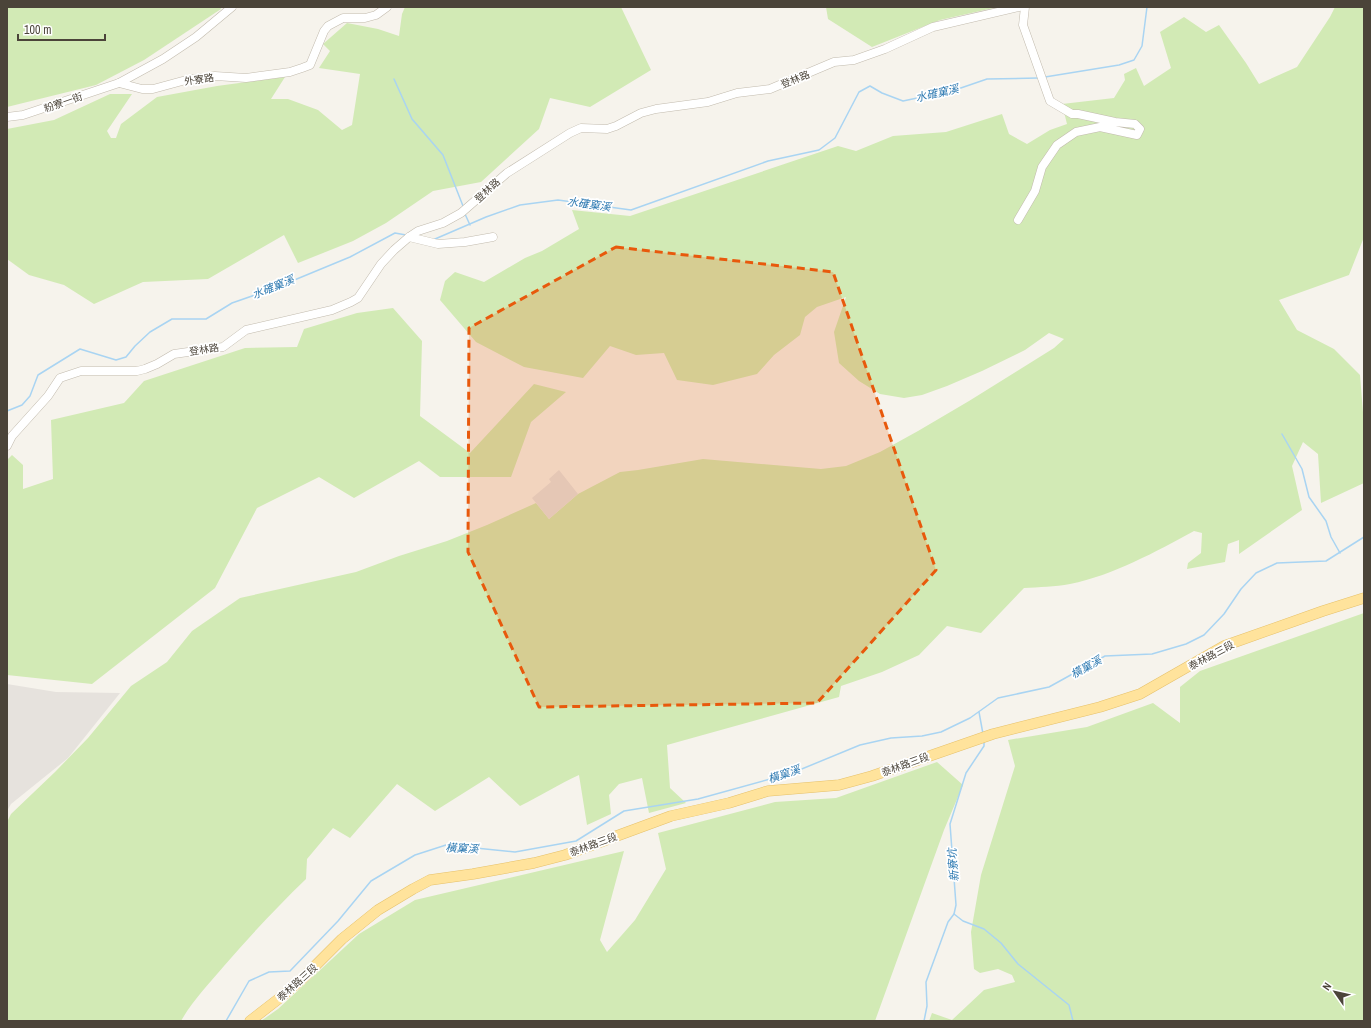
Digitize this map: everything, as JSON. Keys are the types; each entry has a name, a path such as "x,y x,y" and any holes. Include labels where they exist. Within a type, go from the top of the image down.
{"main road":[{"name":"泰林路三段","path":"250,1021 281,998 342,939 378,910 430,880 534,863 564,855 671,816 723,805 768,792 839,785 872,776 991,734 1100,707 1140,694 1224,646 1323,610 1364,598"}],"street":[{"path":"119,82 163,59 196,37 232,7"},
{"name":"外寮路","path":"119,82 142,89 215,76 246,78 290,72 310,65 324,31 328,26 343,18 365,18 376,15 387,7"},
{"name":"登林路","path":"7,446 12,436 48,396 60,378 81,371 145,370 174,354 223,347 246,330 332,310 358,298 381,264 394,250 412,235 432,225 443,223 461,213 507,172 558,140 581,128 607,129 641,113 656,109 708,102 737,93 770,89 834,62 854,60 885,49 934,27 1019,7"},
{"path":"1018,220 1035,191 1042,167 1057,145 1076,132 1094,128 1100,127 1137,135 1140,129 1135,124 1072,114 1050,101 1023,25 1025,7"},
{"name":"粉寮一街","path":"7,117 23,115 119,82"},
{"path":"412,235 438,244 465,242 493,237"}],"highlighted area":[{"path":"616,247 833,272 936,570 817,703 539,707 468,552 469,328"}],"shaded area":[{"path":"559,470 578,494 549,519 532,498 551,482 549,479"},
{"path":"7,684 56,692 120,693 68,758 11,804 7,811"}],"green space":[{"path":"7,7 220,7 221,9 144,60 96,85 7,107"},
{"path":"405,7 621,7 651,70 590,107 550,98 539,129 481,182 433,191 386,223 353,241 298,263 284,235 208,279 143,282 94,304 64,285 29,275 7,259 7,129 54,120 110,94 132,94 107,131 111,138 116,138 121,124 157,97 217,86 285,77 271,99 288,99 318,110 342,130 352,125 360,74 319,68 330,51 323,44 347,23 378,29 399,36 402,14"},
{"path":"826,7 998,7 940,20 872,47 828,19"},
{"path":"1335,7 1364,7 1364,237 1349,275 1279,300 1297,330 1334,349 1360,375 1364,425 1364,483 1321,503 1318,454 1303,442 1292,466 1302,510 1239,554 1239,540 1228,544 1225,562 1187,569 1188,563 1201,553 1202,533 1194,531 1134,562 1102,575 1064,585 1024,588 981,633 947,626 919,655 882,672 841,686 839,697 667,745 670,788 686,803 649,813 642,778 619,784 609,795 611,814 587,825 579,775 520,806 489,777 435,811 397,784 350,838 333,828 307,859 306,879 274,911 234,955 196,999 181,1021 7,1021 7,822 11,814 88,738 131,686 167,662 192,631 240,598 356,572 399,556 447,541 536,503 549,519 578,494 620,472 703,459 821,469 846,466 880,452 918,431 1054,348 1064,339 1049,333 1025,350 982,371 922,395 904,398 880,394 859,381 839,363 834,332 846,297 817,307 805,317 800,335 774,355 757,374 713,385 677,380 664,353 636,355 610,346 583,378 524,367 476,342 440,300 445,281 455,272 484,282 579,229 572,210 630,216 838,146 856,151 893,136 946,132 1002,114 1009,134 1027,144 1050,130 1067,124 1062,104 1114,98 1125,80 1124,74 1136,68 1144,86 1171,68 1160,32 1184,17 1206,32 1219,25 1259,84 1297,67"},
{"path":"393,308 422,341 420,416 470,453 534,384 566,392 531,422 511,477 440,477 419,461 354,498 319,477 257,508 215,588 92,684 7,675 7,460 12,455 23,465 23,489 53,479 51,420 124,403 144,381 245,348 297,347 304,329 357,313"},
{"path":"1364,613 1364,1021 929,1021 932,1013 952,1020 984,990 1015,982 1012,975 998,969 980,973 974,969 971,932 981,875 1015,766 1008,740 1087,727 1153,703 1180,723 1180,687 1200,671"},
{"path":"937,762 963,785 944,830 875,1021 261,1021 278,1009 359,934 415,900 624,851 600,940 607,952 635,920 666,869 658,833 775,802 836,798"}],"waterway":[{"name":"水確窠溪","path":"1045,77 1119,65 1134,60 1142,46 1147,7"},
{"name":"水確窠溪","path":"435,239 486,217 520,205 558,200 631,210 768,161 819,150 835,138 859,92 870,86 882,93 903,101 955,90 987,79 1038,78"},
{"path":"394,79 412,119 443,155 463,206"},
{"path":"465,214 470,225"},
{"name":"水確窠溪","path":"7,411 22,405 30,396 38,375 80,349 116,360 126,357 150,332 172,319 206,319 232,303 275,288 350,257 395,233 406,235"},
{"path":"1282,434 1302,469 1309,497 1326,521 1331,537 1340,553"},
{"name":"橫窠溪","path":"226,1021 249,981 269,972 290,971 338,921 371,881 415,855 446,845 515,852 576,841 624,811 698,799 792,773 860,745 891,738 922,736 941,732 970,718 998,698 1049,687 1105,656 1152,654 1186,644 1204,635 1224,614 1241,589 1256,573 1277,563 1326,561 1364,537"},
{"name":"新寮坑","path":"979,712 983,734"},
{"name":"新寮坑","path":"924,1021 927,1006 926,982 948,922 954,914 956,905 950,824 966,773 984,746 984,741"},
{"path":"954,914 963,921 984,929 1001,943 1018,964 1069,1005 1073,1021"}]}
